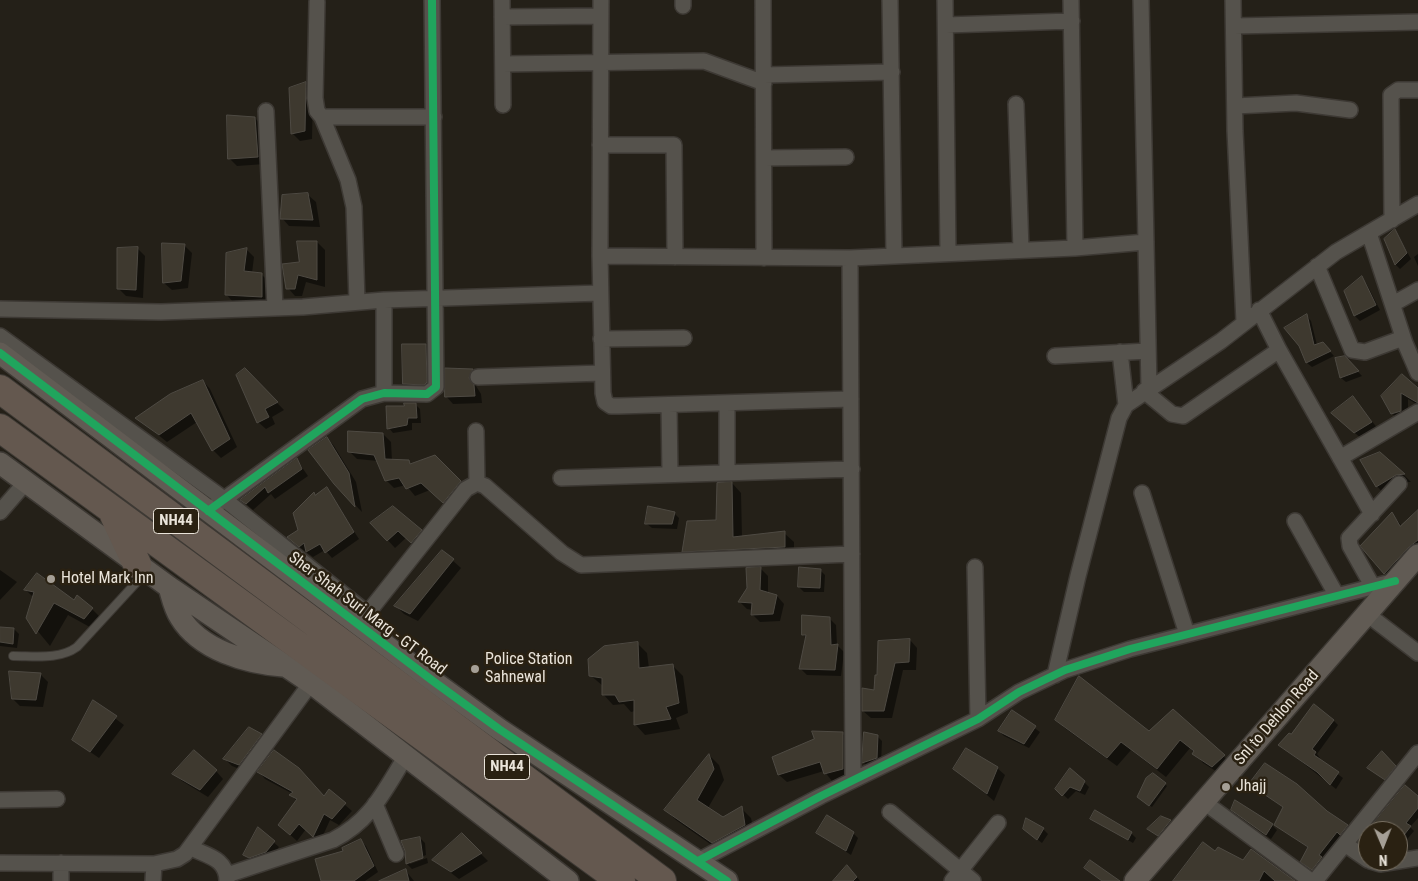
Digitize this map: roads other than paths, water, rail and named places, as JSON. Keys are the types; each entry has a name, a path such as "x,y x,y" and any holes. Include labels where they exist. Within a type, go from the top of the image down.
{"highway":[{"name":"NH44","path":"0,389 662,881"},
{"name":"NH44","path":"0,428 621,881"},
{"path":"113,512 142,568"}],"street":[{"path":"216,505 352,404 373,394 422,394 434,390 437,378 432,0"},
{"path":"502,0 503,105"},
{"path":"601,0 600,293 603,399 608,405 851,400"},
{"path":"763,0 764,258"},
{"path":"890,0 894,256"},
{"path":"946,0 948,253"},
{"path":"1071,0 1075,248"},
{"path":"1141,0 1148,351 1146,390"},
{"path":"1233,0 1235,106 1244,322"},
{"path":"316,2 317,111 322,117 348,180 354,207 357,302"},
{"path":"502,17 601,16"},
{"path":"946,25 1072,21"},
{"path":"1234,26 1418,22"},
{"path":"503,64 704,61 764,79 892,72"},
{"path":"1392,220 1391,95 1398,90 1418,90"},
{"path":"1235,106 1296,103 1350,110"},
{"path":"1016,104 1021,250"},
{"path":"266,111 275,308"},
{"path":"322,117 434,117"},
{"path":"600,145 674,146 676,257"},
{"path":"764,158 846,156"},
{"path":"1055,674 1119,418 1126,405 1221,340 1317,266 1418,204"},
{"path":"1369,233 1403,338 1418,373"},
{"path":"600,256 850,258 1075,248 1146,242"},
{"path":"850,258 853,780"},
{"path":"1317,266 1352,350 1365,352 1403,338"},
{"path":"1393,304 1418,290"},
{"path":"0,309 120,312 275,308 384,300 600,293"},
{"path":"384,300 384,393"},
{"path":"1259,310 1279,350 1372,514"},
{"path":"0,336 183,480"},
{"path":"601,339 684,338"},
{"path":"1146,390 1172,414 1183,416 1279,350"},
{"path":"1056,356 1148,351"},
{"path":"1120,352 1126,405"},
{"name":"Sher Shah Suri Marg - GT Road","path":"0,354 183,480 363,619 499,729 727,881"},
{"path":"478,376 602,373"},
{"path":"726,403 726,473"},
{"path":"669,405 670,474"},
{"path":"1340,458 1418,412"},
{"path":"476,430 477,483"},
{"path":"0,463 142,568 311,683 568,881"},
{"path":"561,478 852,469"},
{"path":"0,512 26,482"},
{"path":"363,619 466,489 477,483 485,486 562,553 581,566 852,554"},
{"path":"1373,587 1349,542 1399,484"},
{"path":"1142,493 1187,634"},
{"path":"1295,521 1337,596"},
{"name":"Snl to Dehlon Road","path":"1135,881 1418,555"},
{"path":"975,567 978,719"},
{"path":"698,861 853,780 978,719 1019,692 1055,674 1111,654 1395,581"},
{"path":"1367,614 1418,653"},
{"path":"0,863 154,864 177,859 191,848 311,683"},
{"path":"1204,802 1309,880 1345,844 1418,753"},
{"path":"191,848 220,861 227,878 333,840 358,826 376,804 406,756"},
{"path":"0,800 57,799"},
{"path":"376,804 396,854"},
{"path":"890,812 956,876 973,881"},
{"path":"956,876 998,823"},
{"path":"1345,844 1358,853"},
{"path":"61,863 61,881"},
{"path":"153,881 154,864"}],"lane":[{"path":"13,656 62,656 70,652 142,568"}],"place":[{"name":"Hotel Mark Inn","path":"51,579"},
{"name":"Police Station Sahnewal","path":"475,669"},
{"name":"Jhajj","path":"1226,787"}]}
